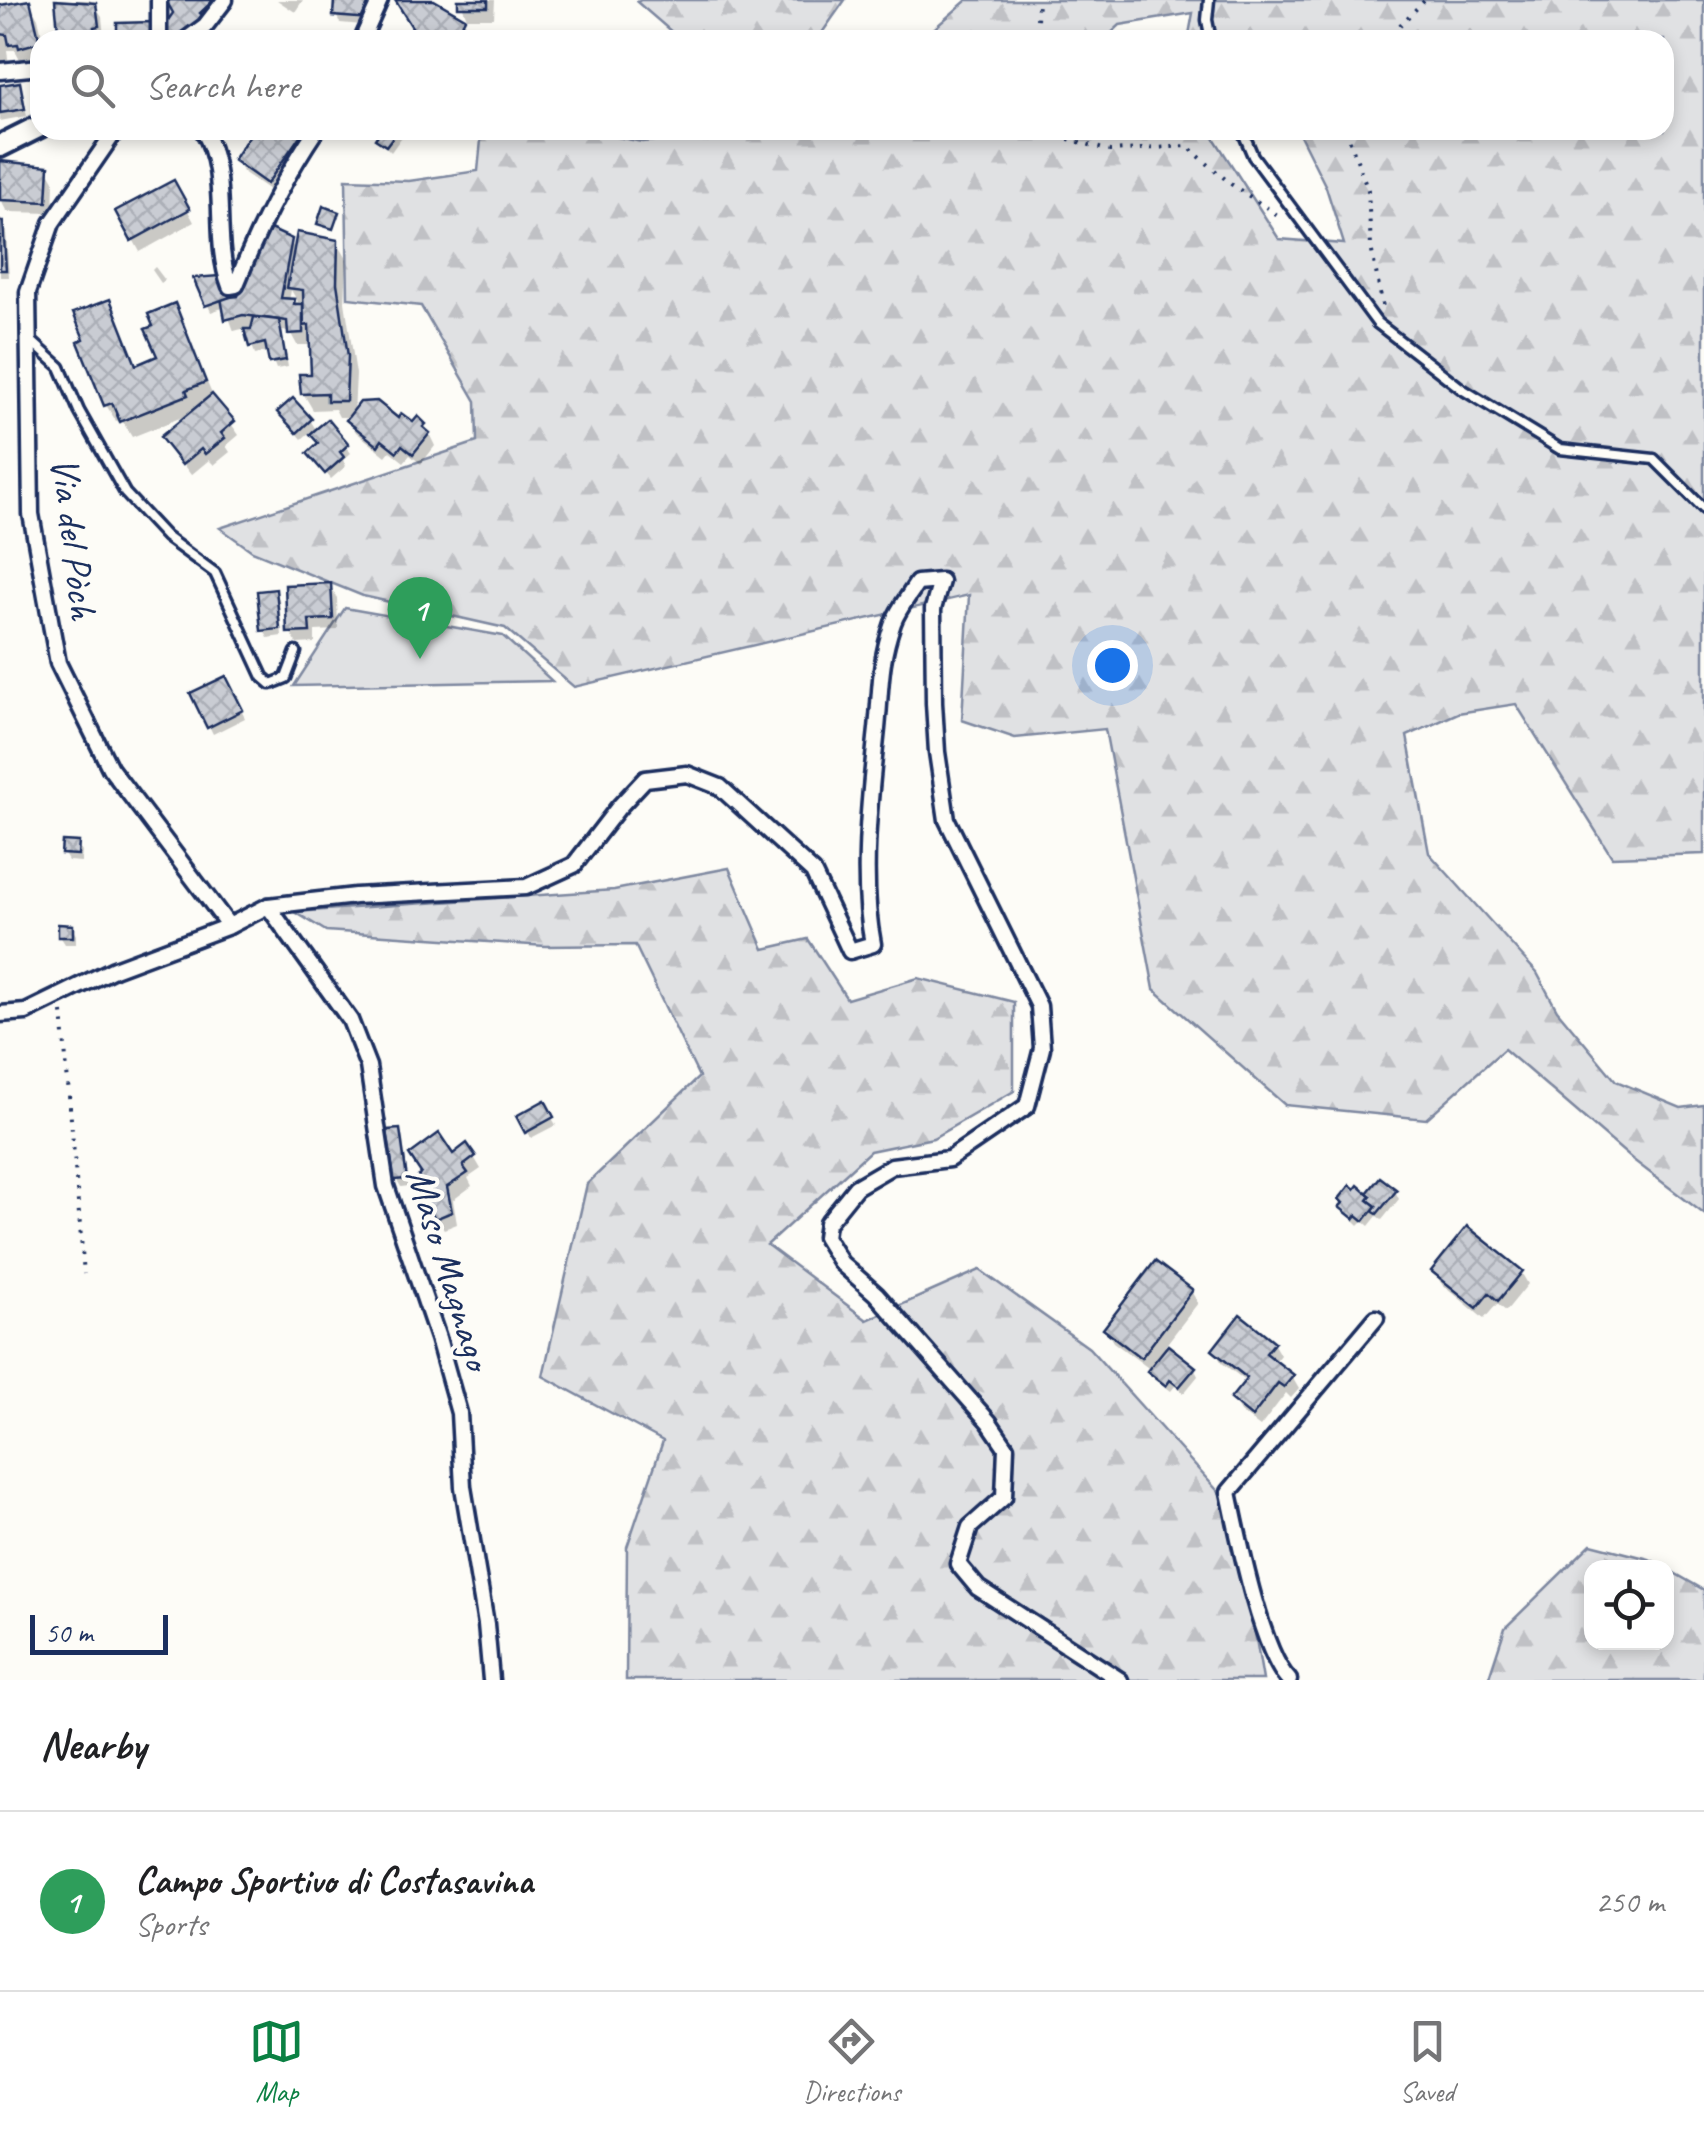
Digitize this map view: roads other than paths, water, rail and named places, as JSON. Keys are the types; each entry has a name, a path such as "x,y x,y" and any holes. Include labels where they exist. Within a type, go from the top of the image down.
{"street":[{"path":"159,0 159,30"},
{"path":"200,30 226,0"},
{"path":"366,30 380,0"},
{"path":"0,71 30,67"},
{"path":"0,146 30,131"},
{"name":"Via del Pòch","path":"109,140 52,222 28,292 30,514 58,663 110,768 229,926"},
{"path":"209,140 217,172 221,262 230,286 236,286 257,232 309,140"},
{"path":"0,1014 26,1012 114,969 229,926 268,906 355,896 526,887 574,864 646,779 686,774 720,788 813,872 850,951 873,944 868,919 869,785 878,726 878,678 894,619 917,584 941,581 932,609 937,752 947,820 1039,1006 1042,1048 1027,1106 949,1159 892,1166 856,1187 827,1222 825,1237 841,1263 876,1294 990,1422 1006,1447 1004,1497 970,1527 958,1564 978,1588 1120,1680"},
{"name":"Maso Magnago","path":"268,906 350,1020 368,1066 386,1186 459,1413 463,1488 486,1624 491,1680"},
{"path":"1288,1680 1279,1670 1254,1596 1229,1492 1376,1318"}],"lane":[{"path":"1209,0 1209,30"},
{"path":"1246,140 1253,156 1377,323 1462,389 1560,449 1654,459 1704,509"},
{"path":"28,338 60,368 125,493 166,537 214,572 262,676 271,684 286,678 296,652"}],"place":[{"name":"Campo Sportivo di Costasavina","path":"420,659"}]}
